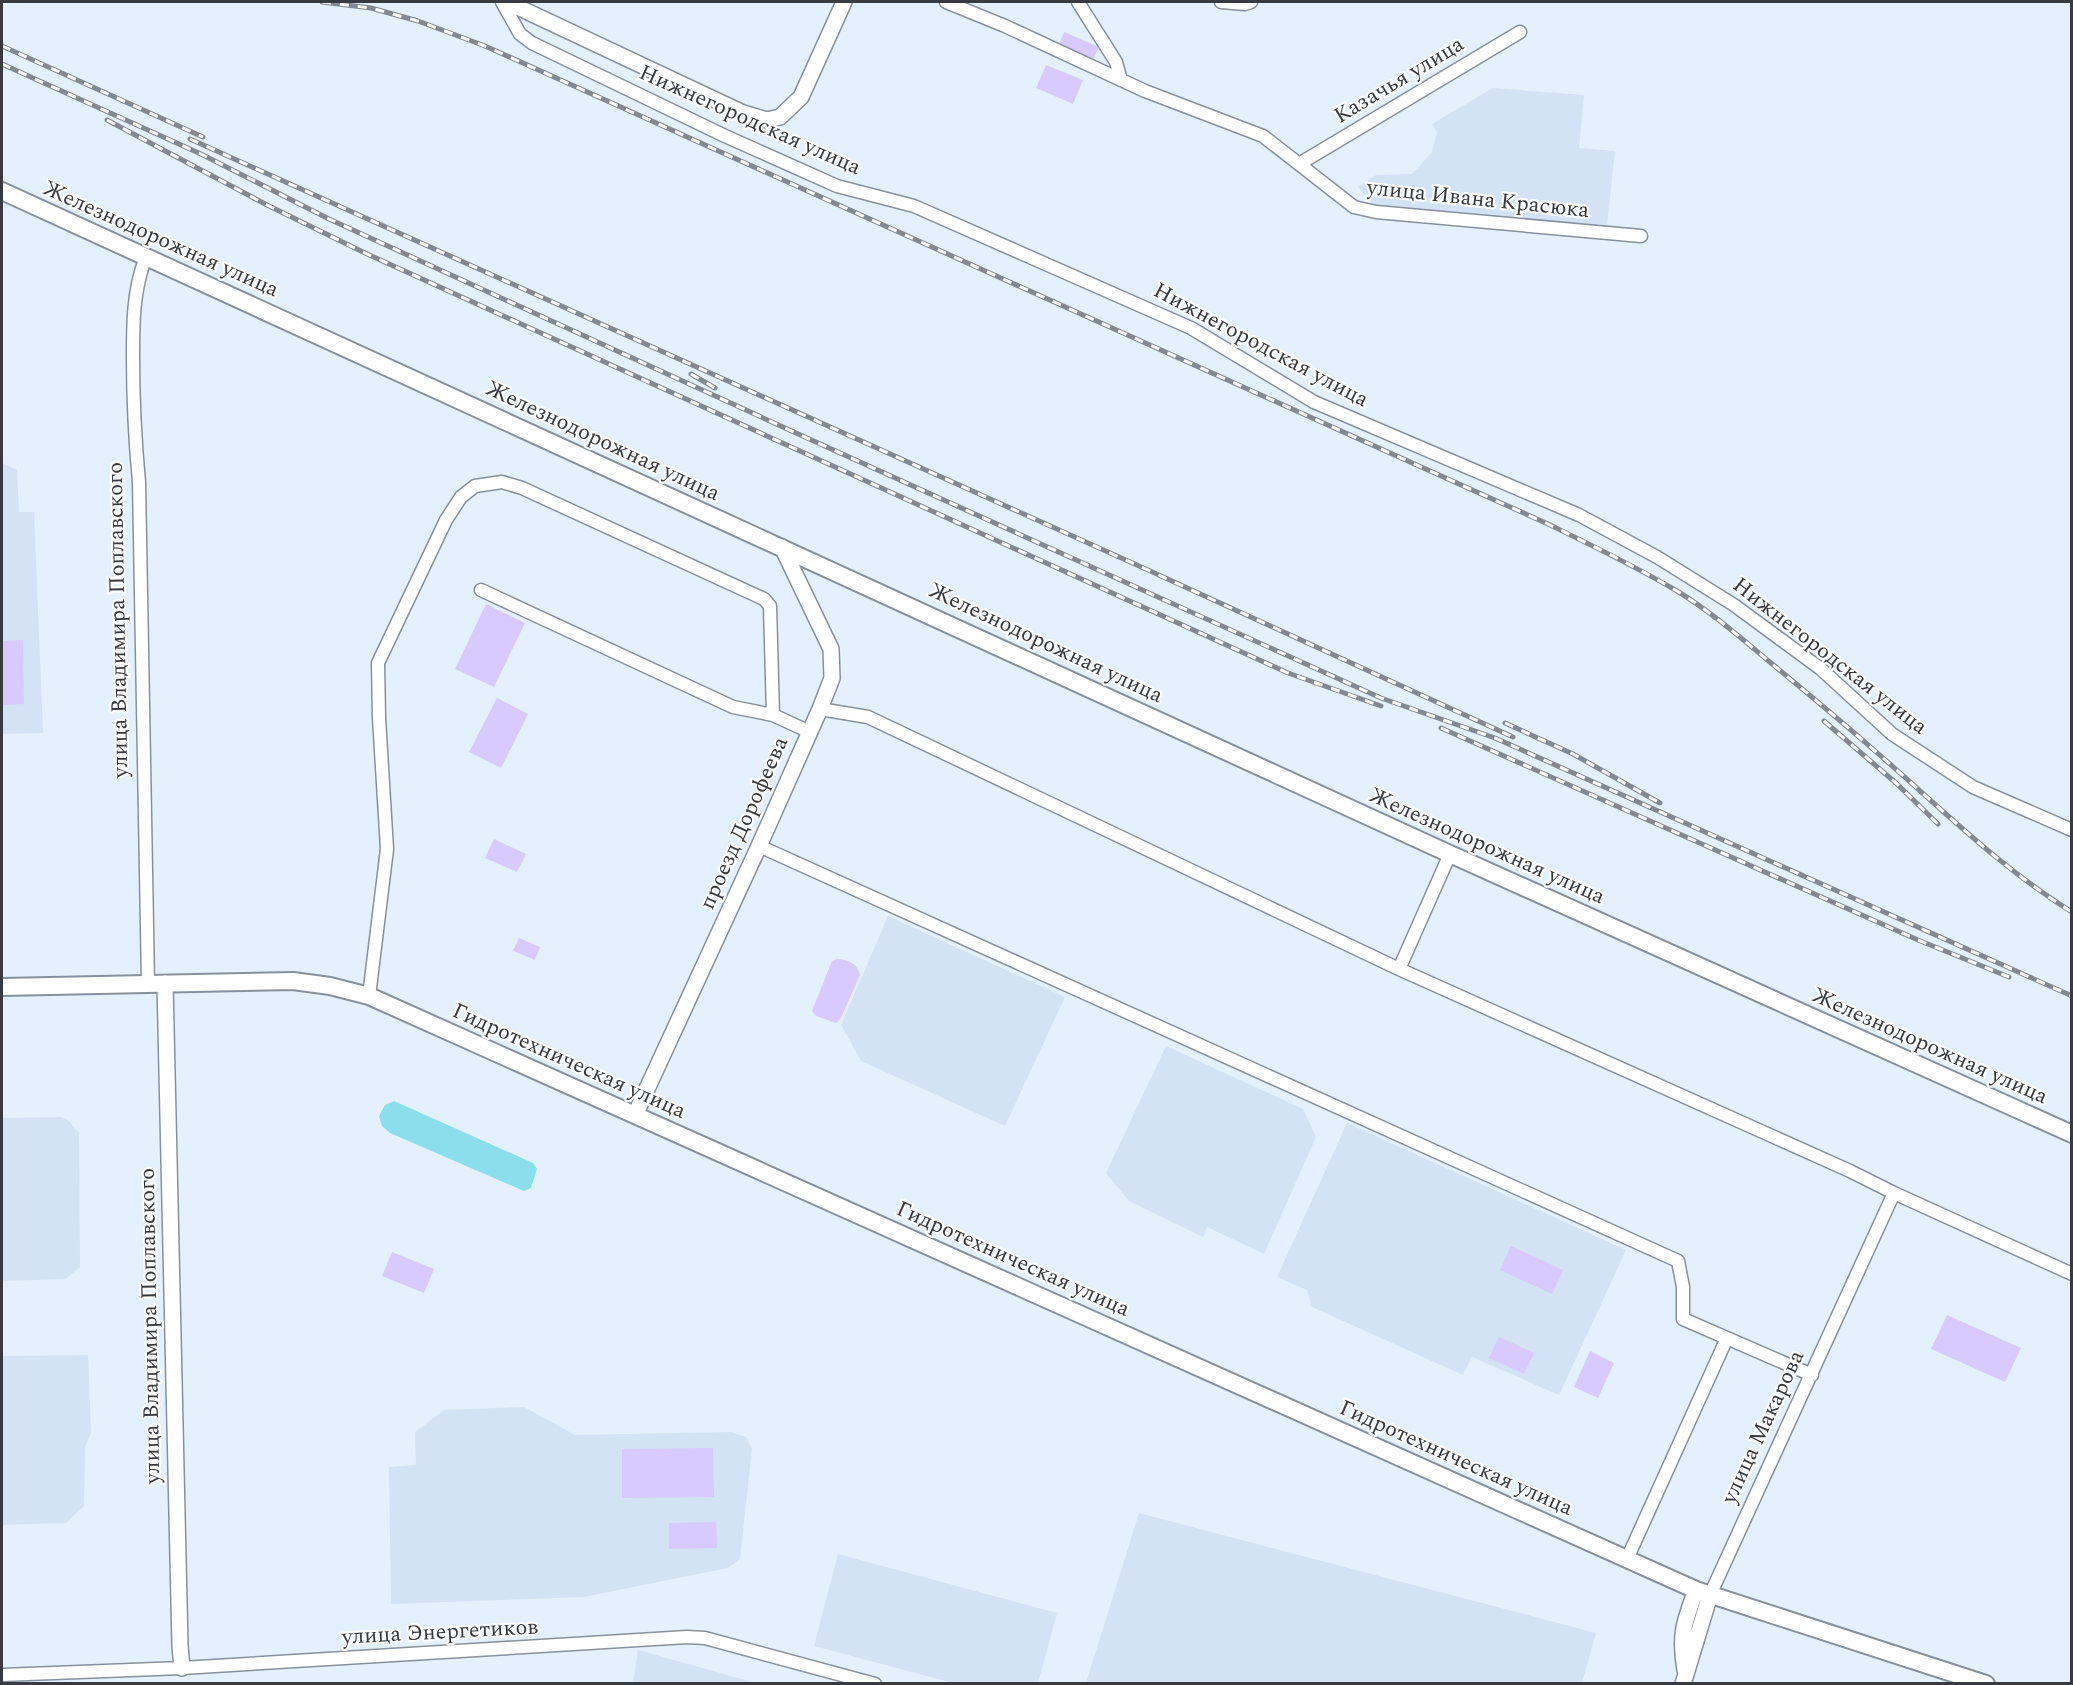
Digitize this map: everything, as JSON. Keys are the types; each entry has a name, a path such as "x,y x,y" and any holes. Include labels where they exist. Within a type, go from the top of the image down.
{"main road":[{"name":"Железнодорожная улица","path":"2,191 1450,854 2072,1134"},
{"name":"Гидротехническая улица","path":"2,987 293,981 330,986 369,996 1627,1560 1703,1592 1986,1683"}],"street":[{"path":"505,2 743,113 767,120 780,117 801,97 844,2"},
{"name":"Нижнегородская улица","path":"505,2 520,34 532,43 725,136 837,186 914,206 1169,318 1191,328 1314,402 1579,515 1657,556 1734,605 1821,669 1892,734 1973,787 2072,830"},
{"name":"улица Ивана Красюка","path":"946,2 1005,26 1121,80 1263,136 1354,207 1376,212 1641,236"},
{"path":"1078,2 1116,62 1121,80"},
{"path":"1221,2 1245,4 1251,2"},
{"name":"Казачья улица","path":"1299,164 1520,32"},
{"name":"улица Владимира Поплавского","path":"147,257 140,274 134,319 133,417 139,482 148,983"},
{"path":"369,996 387,849 378,663 446,520 461,497 475,486 502,482 522,488 764,599 770,606 773,715"},
{"name":"проезд Дорофеева","path":"635,1115 759,846 832,678 831,648 782,547"},
{"path":"481,590 733,707 773,715 810,732"},
{"path":"820,709 868,717 1400,969 1850,1171 2072,1274"},
{"path":"759,846 1678,1261 1683,1287 1683,1319 1812,1375"},
{"path":"1400,969 1450,854"},
{"name":"улица Владимира Поплавского","path":"165,983 174,1431 182,1668"},
{"name":"улица Макарова","path":"1703,1592 1719,1575 1894,1193"},
{"path":"1627,1560 1727,1338"},
{"path":"1684,1678 1681,1648 1683,1629 1703,1592"},
{"name":"улица Энергетиков","path":"2,1675 182,1668 705,1638 875,1683"}],"shaded area":[{"path":"1064,32 1099,47 1092,62 1058,47"},
{"path":"1046,65 1083,80 1073,104 1036,88"},
{"path":"1493,88 1584,95 1579,148 1615,151 1607,225 1374,207 1358,187 1376,175 1412,174 1432,152 1437,132 1432,124"},
{"path":"2,463 17,470 19,512 34,512 43,733 2,734"},
{"path":"486,604 525,623 494,687 455,669"},
{"path":"23,640 24,704 2,705 2,641"},
{"path":"497,698 528,714 501,768 469,752"},
{"path":"494,839 526,854 517,872 485,858"},
{"path":"888,916 1065,997 1005,1126 861,1061 841,1025"},
{"path":"519,938 540,947 535,960 513,951"},
{"path":"837,959 852,963 860,975 841,1018 836,1023 816,1016 812,1011 832,961"},
{"path":"1166,1046 1303,1109 1316,1137 1264,1254 1207,1227 1203,1237 1129,1201 1106,1173"},
{"path":"61,1117 67,1119 79,1133 80,1267 65,1279 2,1281 2,1118"},
{"path":"1347,1123 1626,1250 1559,1395 1472,1357 1463,1375 1312,1307 1307,1290 1277,1277"},
{"path":"1511,1246 1563,1270 1552,1294 1500,1270"},
{"path":"392,1252 434,1269 424,1293 382,1276"},
{"path":"1947,1315 2021,1348 2005,1382 1931,1349"},
{"path":"1499,1337 1534,1353 1524,1374 1489,1358"},
{"path":"1590,1351 1614,1363 1598,1398 1574,1387"},
{"path":"88,1355 91,1433 85,1447 84,1506 66,1523 2,1525 2,1356"},
{"path":"524,1407 575,1435 731,1432 746,1437 752,1449 740,1559 728,1568 584,1597 391,1604 389,1467 416,1465 415,1432 444,1410"},
{"path":"713,1448 714,1497 622,1498 622,1449"},
{"path":"1139,1513 1596,1633 1582,1683 1086,1683"},
{"path":"716,1522 717,1548 669,1549 669,1523"},
{"path":"838,1554 1057,1613 1038,1683 953,1683 814,1646"},
{"path":"638,1650 756,1683 633,1683"}],"water":[{"path":"394,1101 533,1163 537,1169 531,1188 524,1191 390,1133 382,1126 379,1116 385,1105"}],"railway":[{"path":"322,2 371,8 418,21 485,46 1548,524 1629,564 1677,591 1725,625 1849,729 1994,856 2072,912"},
{"path":"2,46 203,137"},
{"path":"2,64 201,154 329,219 1381,698 1495,738 2072,996"},
{"path":"107,120 267,205 365,253 1288,673 1381,706"},
{"path":"190,139 1148,570 1513,737"},
{"path":"691,374 715,388"},
{"path":"1824,721 1896,783 1938,824"},
{"path":"1505,723 1573,754 1660,803"},
{"path":"1441,728 1918,940 2009,977"}]}
